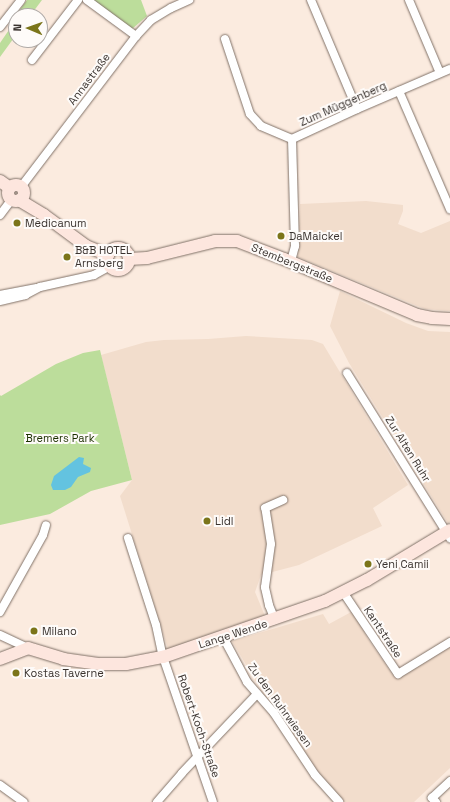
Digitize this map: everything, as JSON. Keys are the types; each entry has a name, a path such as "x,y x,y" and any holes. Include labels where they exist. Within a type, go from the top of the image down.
{"street":[{"path":"0,27 21,0"},
{"path":"32,60 78,0"},
{"path":"87,0 136,36"},
{"name":"Annastraße","path":"0,215 136,36 151,20 171,8 189,0"},
{"path":"311,0 356,109"},
{"path":"409,0 440,73"},
{"path":"225,39 250,114 261,126 292,139"},
{"name":"Zum Müggenberg","path":"291,261 295,246 292,139 450,68"},
{"path":"399,91 450,209"},
{"path":"0,181 86,246 109,261 118,270 124,268 128,264 129,259 127,252 122,248 114,248 109,261 94,275 40,287 26,288 0,295"},
{"name":"Stembergstraße","path":"129,259 147,258 215,241 237,241 291,261 417,315 450,319"},
{"path":"0,301 25,295 40,287"},
{"name":"Zur Alten Ruhr","path":"347,373 449,533"},
{"path":"275,620 269,605 265,587 270,544 265,508 283,500"},
{"path":"0,612 43,535 46,525"},
{"name":"Lange Wende","path":"0,635 28,648 63,659 100,664 126,664 163,657 275,620 325,601 449,533"},
{"name":"Robert-Koch-Straße","path":"128,538 156,625 163,657 213,802"},
{"name":"Kantstraße","path":"343,592 398,674 450,642"},
{"name":"Zu den Ruhrwiesen","path":"223,637 247,682 274,713 315,775 338,802"},
{"path":"0,659 28,648"},
{"path":"157,802 257,694"},
{"path":"436,802 432,798 450,781"},
{"path":"0,785 23,802"}],"shaded area":[{"path":"366,201 403,205 403,211 398,224 421,233 450,221 450,311 425,309 298,257 300,204"},
{"path":"340,291 406,323 428,331 450,332 450,522 448,523 349,363 330,326"},
{"path":"246,336 312,340 323,344 408,485 373,508 382,526 299,565 261,575 255,592 265,616 168,649 120,496 132,480 101,355 146,342"},
{"path":"353,611 368,639 395,678 399,678 450,646 450,768 414,802 344,802 319,773 264,695 232,641 323,614 329,624"}],"green space":[{"path":"27,0 42,0 36,8 21,8"},
{"path":"93,0 141,0 147,16 132,29"},
{"path":"8,31 8,46 0,57 0,43"},
{"name":"Bremers Park","path":"100,350 132,480 91,491 50,514 0,525 0,395 1,396 56,364 83,353"}],"water":[{"path":"79,457 84,458 83,464 91,468 90,472 78,477 71,487 65,490 53,490 51,485 54,476"}],"place":[{"name":"Medicanum","path":"17,223"},
{"name":"DaMaickel","path":"281,236"},
{"name":"B&B HOTEL Arnsberg","path":"67,257"},
{"name":"Lidl","path":"207,521"},
{"name":"Yeni Camii","path":"368,564"},
{"name":"Milano","path":"34,631"},
{"name":"Kostas Taverne","path":"16,673"}]}
